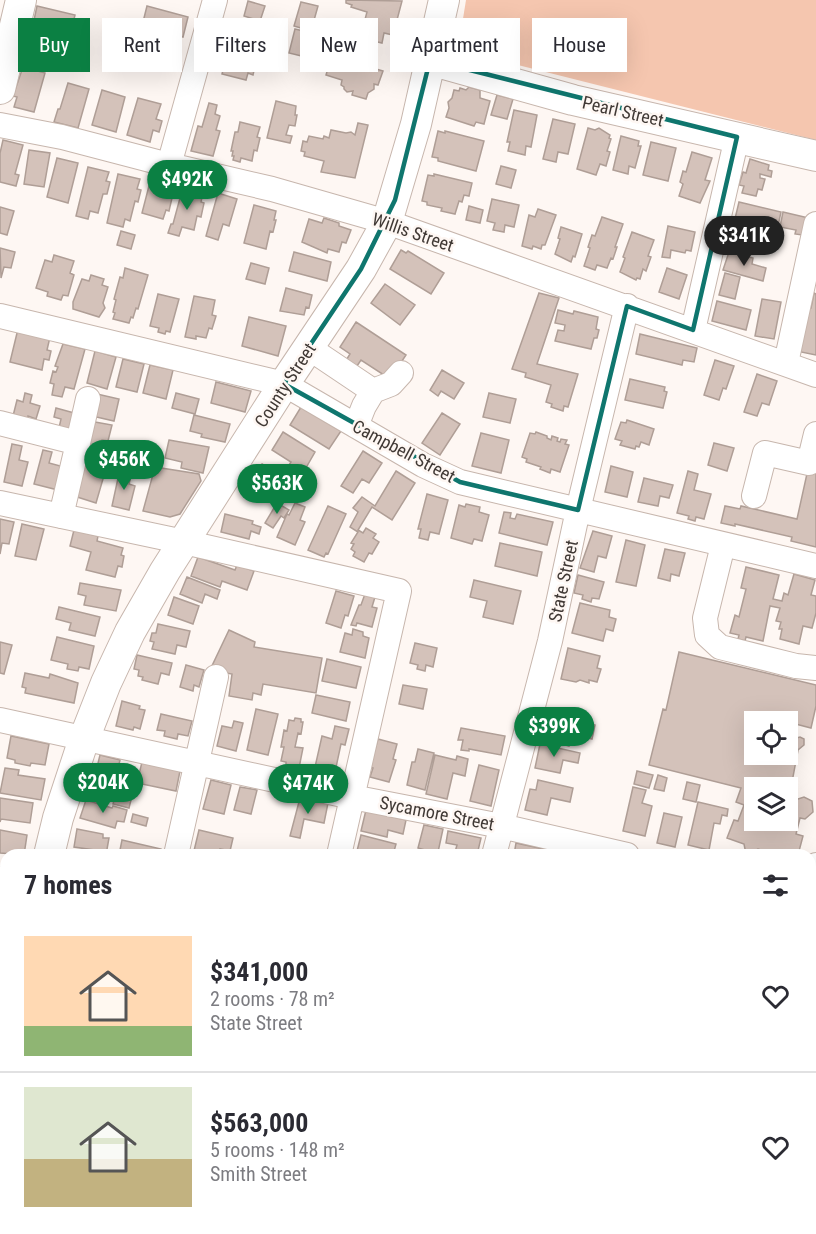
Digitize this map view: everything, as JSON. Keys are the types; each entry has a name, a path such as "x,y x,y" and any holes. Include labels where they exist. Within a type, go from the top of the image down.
{"main road":[{"path":"0,89 21,0"},
{"name":"County Street","path":"440,18 444,0"},
{"name":"County Street","path":"50,849 58,818 84,739 106,683 130,632 284,384 361,269 387,222 408,155 427,72"},
{"name":"Pearl Street","path":"473,72 573,100 816,156"}],"street":[{"path":"169,165 215,0"},
{"name":"Willis Street","path":"0,125 62,137 272,189 387,222 816,375"},
{"path":"693,330 737,137"},
{"path":"786,363 816,224"},
{"name":"State Street","path":"495,849 550,641 578,510 627,306"},
{"name":"Campbell Street","path":"0,316 284,384 423,465 460,482 816,566"},
{"path":"309,348 373,391"},
{"path":"356,426 373,391 391,384 401,373"},
{"path":"61,516 88,399"},
{"path":"0,423 78,443"},
{"path":"754,496 765,453 808,463 816,434"},
{"path":"0,503 399,591 340,849"},
{"path":"723,545 705,618 708,635 720,647 763,659 816,668"},
{"path":"177,849 216,677"},
{"name":"Sycamore Street","path":"0,720 601,849"}],"highlighted area":[{"path":"430,60 737,137 693,330 627,306 578,510 460,482 284,384 361,269 395,200"}],"shaded area":[{"path":"466,0 816,0 816,140 546,72 627,72 627,18 532,18 532,69 520,66 520,18 463,18"}],"building":[{"path":"346,0 402,1 398,18 390,18 390,34 384,33 382,43 378,42 378,18 365,18 367,12 346,3"},
{"path":"248,1 265,6 261,18 244,16"},
{"path":"301,2 318,6 315,18 300,18 300,28 294,26"},
{"path":"37,6 75,15 74,18 34,18"},
{"path":"147,6 188,17 183,37 182,18 144,18"},
{"path":"295,29 300,30 300,56 289,53"},
{"path":"383,71 378,85 374,84 374,89 368,93 366,99 352,95 353,91 347,92 341,85 342,80 326,75 327,72"},
{"path":"21,72 45,73 34,112 14,107 17,97 13,96"},
{"path":"222,72 254,72 253,75 248,73 246,80 222,74"},
{"path":"68,83 89,89 78,128 54,122"},
{"path":"469,87 480,90 480,98 490,101 484,124 476,122 474,126 446,117 448,102 454,90 459,91 460,88 466,90"},
{"path":"102,90 125,97 116,132 92,125"},
{"path":"497,95 513,99 507,119 491,115"},
{"path":"138,98 161,104 156,119 162,121 159,132 153,130 150,142 127,135"},
{"path":"276,101 296,106 295,126 289,125 286,135 292,136 290,143 267,138"},
{"path":"209,103 217,105 215,114 220,116 216,130 220,131 213,156 191,151 198,126 202,127"},
{"path":"514,110 537,115 531,147 526,146 525,155 508,151 510,142 507,142"},
{"path":"553,119 575,124 568,154 558,152 556,162 543,159"},
{"path":"240,122 260,127 257,151 254,150 252,161 241,158 240,162 233,160 233,151 231,151 235,132 238,132"},
{"path":"358,123 368,125 355,178 321,172 324,161 304,156 305,152 301,151 303,141 307,142 309,136 329,138 331,130 351,132 355,135"},
{"path":"588,128 595,130 599,128 610,135 611,139 606,166 600,164 596,175 577,169"},
{"path":"438,131 484,141 476,171 438,161 438,158 432,157"},
{"path":"621,136 639,141 638,146 641,146 635,168 629,166 628,174 613,170"},
{"path":"3,140 23,145 15,174 19,175 16,186 0,182 0,153"},
{"path":"651,142 676,148 668,181 643,175"},
{"path":"29,150 50,153 44,187 24,184"},
{"path":"692,152 712,158 705,180 710,181 700,203 679,196 683,184 680,182 683,171 686,172"},
{"path":"57,158 78,163 68,203 47,197"},
{"path":"750,159 769,165 768,170 772,171 771,177 760,174 760,178 765,179 762,190 758,189 756,196 742,193 744,186 739,185"},
{"path":"501,166 516,170 511,188 496,184"},
{"path":"88,167 109,172 106,181 110,182 107,194 103,194 98,213 90,211 88,219 76,216"},
{"path":"118,174 140,179 137,189 141,190 138,202 135,201 130,221 125,219 123,227 107,223"},
{"path":"434,174 472,183 469,196 464,195 462,202 459,201 455,214 441,211 442,208 427,205 427,202 422,201 428,175 434,176"},
{"path":"150,182 172,188 169,197 172,198 169,211 166,210 163,219 142,213"},
{"path":"183,187 203,192 201,202 204,203 201,217 197,216 194,230 182,227 179,236 168,233 173,224"},
{"path":"218,193 237,199 229,226 223,224 218,240 206,236"},
{"path":"492,199 519,205 514,227 505,225 504,232 493,230 495,223 487,221"},
{"path":"739,202 781,212 778,226 766,223 764,229 734,223"},
{"path":"254,205 276,211 273,232 270,231 266,249 244,243"},
{"path":"469,206 483,210 480,223 466,220"},
{"path":"0,207 14,211 7,235 0,233"},
{"path":"538,209 556,215 545,245 542,245 541,249 533,246 532,249 522,246 529,215 535,217"},
{"path":"783,212 813,219 809,236 795,234 796,230 780,227"},
{"path":"602,217 623,224 613,259 611,258 607,268 597,265 595,270 584,266 592,235 595,236"},
{"path":"324,218 351,230 346,243 342,242 339,252 328,249 327,253 302,242 309,219 322,223"},
{"path":"668,226 695,232 691,251 686,250 685,253 671,250 670,258 662,257"},
{"path":"561,227 582,234 575,257 573,256 571,262 555,254"},
{"path":"121,231 135,235 131,249 117,245"},
{"path":"632,232 654,240 648,256 651,257 646,271 643,269 640,279 636,280 620,272"},
{"path":"0,248 15,252 11,268 4,267 1,278"},
{"path":"401,250 406,253 408,251 444,273 431,294 390,269"},
{"path":"294,252 331,262 327,281 289,271"},
{"path":"729,252 753,258 752,264 766,268 763,281 723,270"},
{"path":"54,255 74,261 70,273 74,275 68,296 63,295 61,300 47,296 48,292 36,288 45,260 52,262"},
{"path":"251,263 269,268 265,284 246,279"},
{"path":"125,268 148,275 138,309 136,308 129,323 113,319 116,300 114,299"},
{"path":"667,268 687,275 679,299 659,292"},
{"path":"725,273 740,277 735,299 719,295"},
{"path":"91,275 104,279 102,285 108,287 103,303 105,308 99,317 73,309 73,302 82,279 89,281"},
{"path":"385,284 415,305 400,325 371,303"},
{"path":"286,288 312,295 309,308 306,307 304,315 280,311"},
{"path":"539,293 559,298 537,364 578,374 568,407 564,406 563,411 551,407 552,404 546,402 551,385 525,377 526,373 512,369"},
{"path":"814,293 816,294 816,355 801,352 799,349 808,308 811,308"},
{"path":"158,294 179,299 170,332 166,331 165,334 158,332 159,328 150,326"},
{"path":"194,296 215,300 212,315 216,316 206,338 185,337"},
{"path":"762,299 781,302 774,339 755,336"},
{"path":"717,301 751,310 746,330 712,321"},
{"path":"558,310 598,317 596,329 599,330 591,349 555,341 558,330 564,331 565,325 555,323"},
{"path":"249,317 286,326 278,356 242,346"},
{"path":"356,322 406,355 390,379 361,360 355,369 345,362 350,354 340,347"},
{"path":"18,329 50,337 47,350 51,351 49,360 44,359 42,370 10,362"},
{"path":"640,334 697,348 694,362 683,360 682,365 636,354"},
{"path":"63,344 85,349 74,389 65,387 62,397 52,395 54,384 50,383 53,371 56,372 58,367 55,366"},
{"path":"95,351 116,357 107,389 87,383"},
{"path":"123,359 144,364 137,392 116,387"},
{"path":"715,360 734,366 726,389 723,388 719,400 704,395"},
{"path":"150,365 173,370 166,399 143,393"},
{"path":"442,370 464,383 454,399 441,391 438,396 430,390"},
{"path":"757,374 777,381 769,405 762,403 757,416 744,412"},
{"path":"630,379 665,387 664,391 667,392 663,408 625,400"},
{"path":"216,382 251,391 245,412 211,403"},
{"path":"25,393 32,395 30,403 40,406 36,419 28,416 26,424 12,420 17,400 23,402"},
{"path":"176,393 199,399 195,414 172,408"},
{"path":"489,393 516,399 510,423 483,417"},
{"path":"97,394 119,399 114,421 92,416"},
{"path":"301,407 341,431 329,449 290,425"},
{"path":"56,408 78,414 73,432 59,428 61,419 54,417"},
{"path":"442,413 460,424 440,455 422,443"},
{"path":"194,415 230,424 225,442 201,437 202,434 190,431"},
{"path":"627,420 654,429 649,445 641,442 635,449 620,445 622,441 615,439 621,422 626,423"},
{"path":"95,422 112,425 108,441 102,440 99,451 89,449 89,429 93,430"},
{"path":"283,432 315,452 303,473 289,465 291,462 272,450"},
{"path":"536,432 551,440 552,436 558,438 557,441 560,442 561,439 567,440 565,444 569,445 560,472 551,469 550,473 526,462 527,459 522,457 530,433 535,434"},
{"path":"481,433 509,440 501,473 472,466"},
{"path":"169,440 209,447 203,473 181,468 182,462 165,458"},
{"path":"714,443 734,448 727,471 708,465"},
{"path":"12,444 22,446 19,460 28,462 22,486 4,482"},
{"path":"43,450 52,452 49,463 64,467 58,490 34,484"},
{"path":"363,451 382,463 369,483 362,479 353,493 341,486"},
{"path":"92,457 102,460 101,464 107,465 96,503 74,496 85,461 90,462"},
{"path":"262,464 295,484 288,495 276,487 272,493 252,481"},
{"path":"611,466 633,472 627,497 605,492"},
{"path":"155,467 199,474 201,481 180,514 170,517 143,511"},
{"path":"120,469 132,472 129,484 135,486 129,510 112,506"},
{"path":"808,469 816,470 816,547 791,541 792,537 721,523 725,506 740,509 741,506 797,519"},
{"path":"396,471 415,483 392,520 372,507 358,530 363,533 366,528 376,534 373,538 379,542 364,562 353,556 355,552 351,549 354,544 351,543 358,532 350,527 358,512 353,508 362,497 375,506"},
{"path":"688,471 698,474 694,490 711,494 704,519 696,517 695,521 688,519 689,516 677,513"},
{"path":"644,478 673,485 669,498 660,496 658,506 638,502"},
{"path":"427,494 448,500 439,534 430,532 428,540 419,538 421,529 418,529"},
{"path":"277,503 289,510 284,518 281,516 273,528 265,523"},
{"path":"295,503 305,507 300,520 305,522 295,545 277,537 287,514 289,515"},
{"path":"466,504 480,507 479,512 489,515 482,541 474,539 472,544 451,538 459,505 465,507"},
{"path":"328,506 346,514 328,554 326,553 324,557 308,550"},
{"path":"504,512 511,513 510,518 515,519 517,514 553,522 547,545 499,533"},
{"path":"225,514 253,521 252,524 261,527 259,534 251,531 249,539 221,532"},
{"path":"0,519 14,522 9,544 2,543 0,554"},
{"path":"22,524 44,529 36,560 15,556"},
{"path":"74,530 98,536 97,541 123,548 122,567 118,566 115,577 86,570 91,552 70,546"},
{"path":"593,531 612,536 606,558 598,556 594,572 580,568"},
{"path":"626,540 645,545 636,586 616,582"},
{"path":"500,543 542,552 537,576 495,566"},
{"path":"665,549 685,553 679,576 671,574 670,581 658,578"},
{"path":"198,557 235,570 237,565 254,571 247,590 222,581 220,587 191,576"},
{"path":"746,567 779,575 773,599 782,601 784,593 788,595 794,574 815,580 811,595 816,596 816,613 812,628 803,626 799,644 780,639 781,622 776,621 780,608 770,606 763,641 746,637 745,641 738,639 739,635 730,633 735,615 739,617 746,589 741,588"},
{"path":"578,575 604,582 599,599 592,598 591,602 582,599 583,595 574,593"},
{"path":"187,577 220,590 217,599 205,594 202,603 180,594"},
{"path":"474,580 521,591 513,624 483,617 487,601 470,597"},
{"path":"80,583 121,590 116,611 84,605 86,596 78,594"},
{"path":"336,591 354,596 348,616 345,615 341,628 326,623"},
{"path":"365,594 375,597 372,607 377,608 372,627 357,623 356,626 351,625 359,605"},
{"path":"174,597 199,606 193,624 168,615"},
{"path":"580,603 610,610 609,617 616,619 613,631 606,629 603,641 572,633"},
{"path":"59,607 100,617 95,636 69,630 71,623 56,619"},
{"path":"158,624 190,631 186,647 177,645 175,654 152,649 154,642 150,641 152,633 156,633"},
{"path":"353,629 363,632 363,636 369,638 365,658 340,652 345,633 352,635"},
{"path":"229,630 255,642 254,647 322,658 316,693 263,684 261,695 253,693 252,700 229,696 232,674 210,670"},
{"path":"57,637 94,646 89,669 79,667 78,671 67,669 68,664 51,660"},
{"path":"0,642 12,645 4,674 0,673"},
{"path":"415,643 437,648 433,667 426,665 425,671 417,669 418,665 410,663"},
{"path":"568,648 600,656 597,668 601,669 597,682 561,679"},
{"path":"679,652 816,685 816,706 811,728 798,725 798,711 744,711 744,765 795,765 793,777 744,777 744,805 736,802 741,788 649,765 663,709 666,710"},
{"path":"137,655 172,663 169,675 161,673 158,684 142,680 143,677 138,676 139,670 134,669"},
{"path":"327,659 361,667 356,688 322,681"},
{"path":"186,665 204,670 199,687 194,685 193,691 180,687"},
{"path":"25,673 49,678 50,674 78,683 74,703 25,693 26,688 22,687"},
{"path":"403,685 427,689 423,709 399,704"},
{"path":"316,695 350,702 346,721 312,713"},
{"path":"122,701 140,706 139,709 145,710 140,729 134,727 133,730 116,726"},
{"path":"256,709 278,714 268,755 247,750"},
{"path":"161,714 192,721 188,736 178,734 177,739 164,736 165,731 157,730"},
{"path":"553,714 595,725 592,739 580,736 581,733 576,731 569,746 546,739"},
{"path":"295,718 303,722 295,747 303,748 299,768 286,765 286,762 281,761 284,730 287,731 289,720 294,721"},
{"path":"234,721 243,723 236,751 217,746 222,726 232,728"},
{"path":"335,726 349,729 345,745 341,744 335,772 315,767 322,736 332,739"},
{"path":"461,728 505,736 501,755 469,749 469,751 461,750 463,740 458,740"},
{"path":"11,736 49,744 45,765 31,763 30,766 15,763 15,760 7,758"},
{"path":"798,738 804,739 804,745 798,750"},
{"path":"378,739 397,744 393,759 396,760 389,782 370,777 373,768 370,767"},
{"path":"540,744 580,753 578,763 563,760 560,773 535,768"},
{"path":"418,749 434,753 425,790 407,785 412,762 415,762"},
{"path":"100,755 120,760 113,789 93,784"},
{"path":"435,755 456,760 457,756 468,759 465,776 453,773 447,799 426,794"},
{"path":"142,762 180,771 176,791 137,783"},
{"path":"479,765 499,770 491,806 470,801"},
{"path":"5,768 19,770 18,775 45,779 41,800 0,793"},
{"path":"637,771 653,775 649,788 634,784"},
{"path":"658,775 667,778 664,791 654,789"},
{"path":"211,780 231,785 224,814 203,809"},
{"path":"538,780 573,788 570,802 551,798 547,815 525,810 530,789 536,790"},
{"path":"687,782 700,785 696,802 683,799"},
{"path":"122,784 134,788 129,808 113,804"},
{"path":"240,787 257,790 251,814 234,810"},
{"path":"633,787 646,790 642,803 652,806 645,836 623,831"},
{"path":"804,797 812,801 813,812 805,819 800,818 798,826 798,799"},
{"path":"0,798 33,803 30,823 1,819 0,822"},
{"path":"300,798 328,803 324,823 304,819 300,838 290,836"},
{"path":"86,800 127,810 124,822 117,821 115,828 80,818"},
{"path":"698,802 728,809 727,816 722,815 720,824 714,823 709,849 688,845"},
{"path":"744,805 744,831 797,831 796,834 803,836 800,849 745,849 744,844 727,838 734,820 738,821"},
{"path":"366,810 406,820 403,834 388,830 387,837 361,831"},
{"path":"664,813 682,817 675,847 657,843"},
{"path":"133,814 148,818 146,826 131,822"},
{"path":"424,825 443,829 439,849 418,848"},
{"path":"77,829 103,834 103,838 109,838 107,849 74,847"},
{"path":"0,830 27,835 25,849 0,849"},
{"path":"199,830 233,838 230,849 194,849"},
{"path":"448,831 481,838 478,849 456,849 457,845 446,843"},
{"path":"361,835 396,844 395,849 358,849"},
{"path":"122,840 161,849 120,849"},
{"path":"516,843 544,849 515,849"}]}
